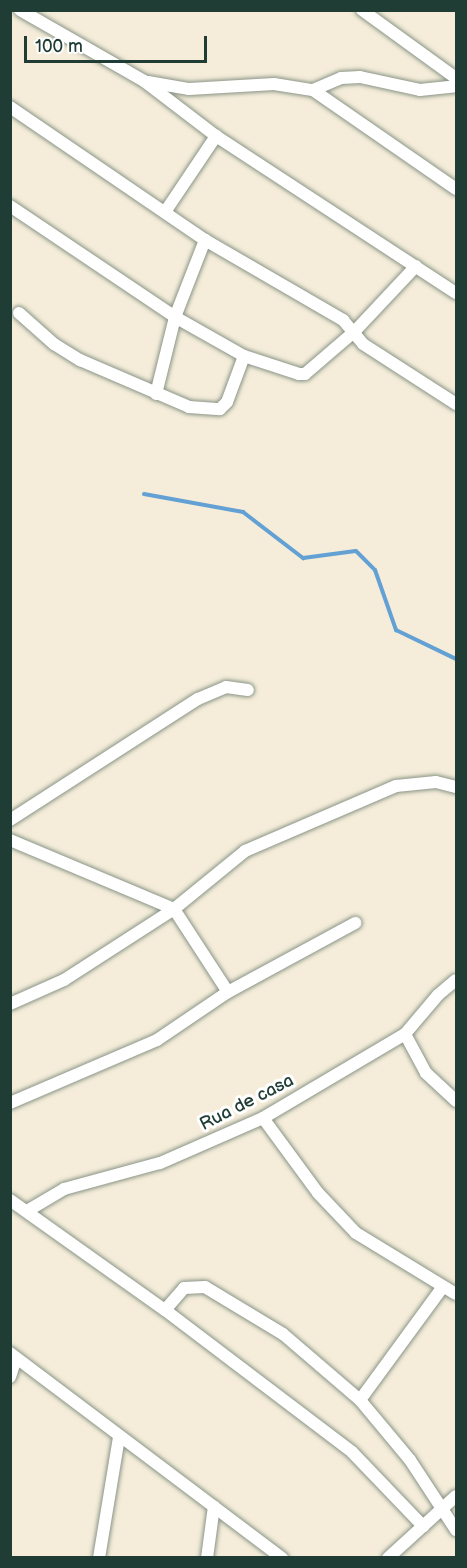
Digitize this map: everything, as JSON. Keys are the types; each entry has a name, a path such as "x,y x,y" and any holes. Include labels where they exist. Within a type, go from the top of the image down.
{"street":[{"path":"20,10 144,81 216,136 456,293"},
{"path":"362,10 456,78"},
{"path":"313,90 341,78 360,77 420,90 456,86"},
{"path":"144,81 189,89 274,84 313,90 456,189"},
{"path":"10,107 205,240 343,320 363,344 456,404"},
{"path":"165,212 216,136"},
{"path":"10,206 175,317 244,356 305,374 355,332 416,266"},
{"path":"156,394 175,317 205,240"},
{"path":"19,313 54,344 80,360 189,407 220,409 227,402 244,356"},
{"path":"10,820 198,699 226,687 248,690"},
{"path":"10,1004 64,980 174,909 245,851 376,793 418,783 456,787"},
{"path":"10,840 174,909 228,993"},
{"path":"10,1103 157,1040 228,993 355,923"},
{"name":"Rua de casa","path":"27,1211 64,1189 160,1162 263,1118 405,1034 438,995 456,980"},
{"path":"405,1034 426,1073 456,1101"},
{"path":"263,1118 341,1219 441,1288 456,1294"},
{"path":"10,1200 165,1310 352,1452 423,1526"},
{"path":"165,1310 184,1288 205,1287 283,1334 360,1400 410,1460 456,1530"},
{"path":"360,1400 441,1288"},
{"path":"10,1377 13,1356 118,1437 282,1557"},
{"path":"99,1557 118,1437"},
{"path":"388,1557 456,1496"},
{"path":"207,1557 214,1506"}],"waterway":[{"path":"144,494 243,512 303,558 356,551 375,570 396,630 456,659"}]}
